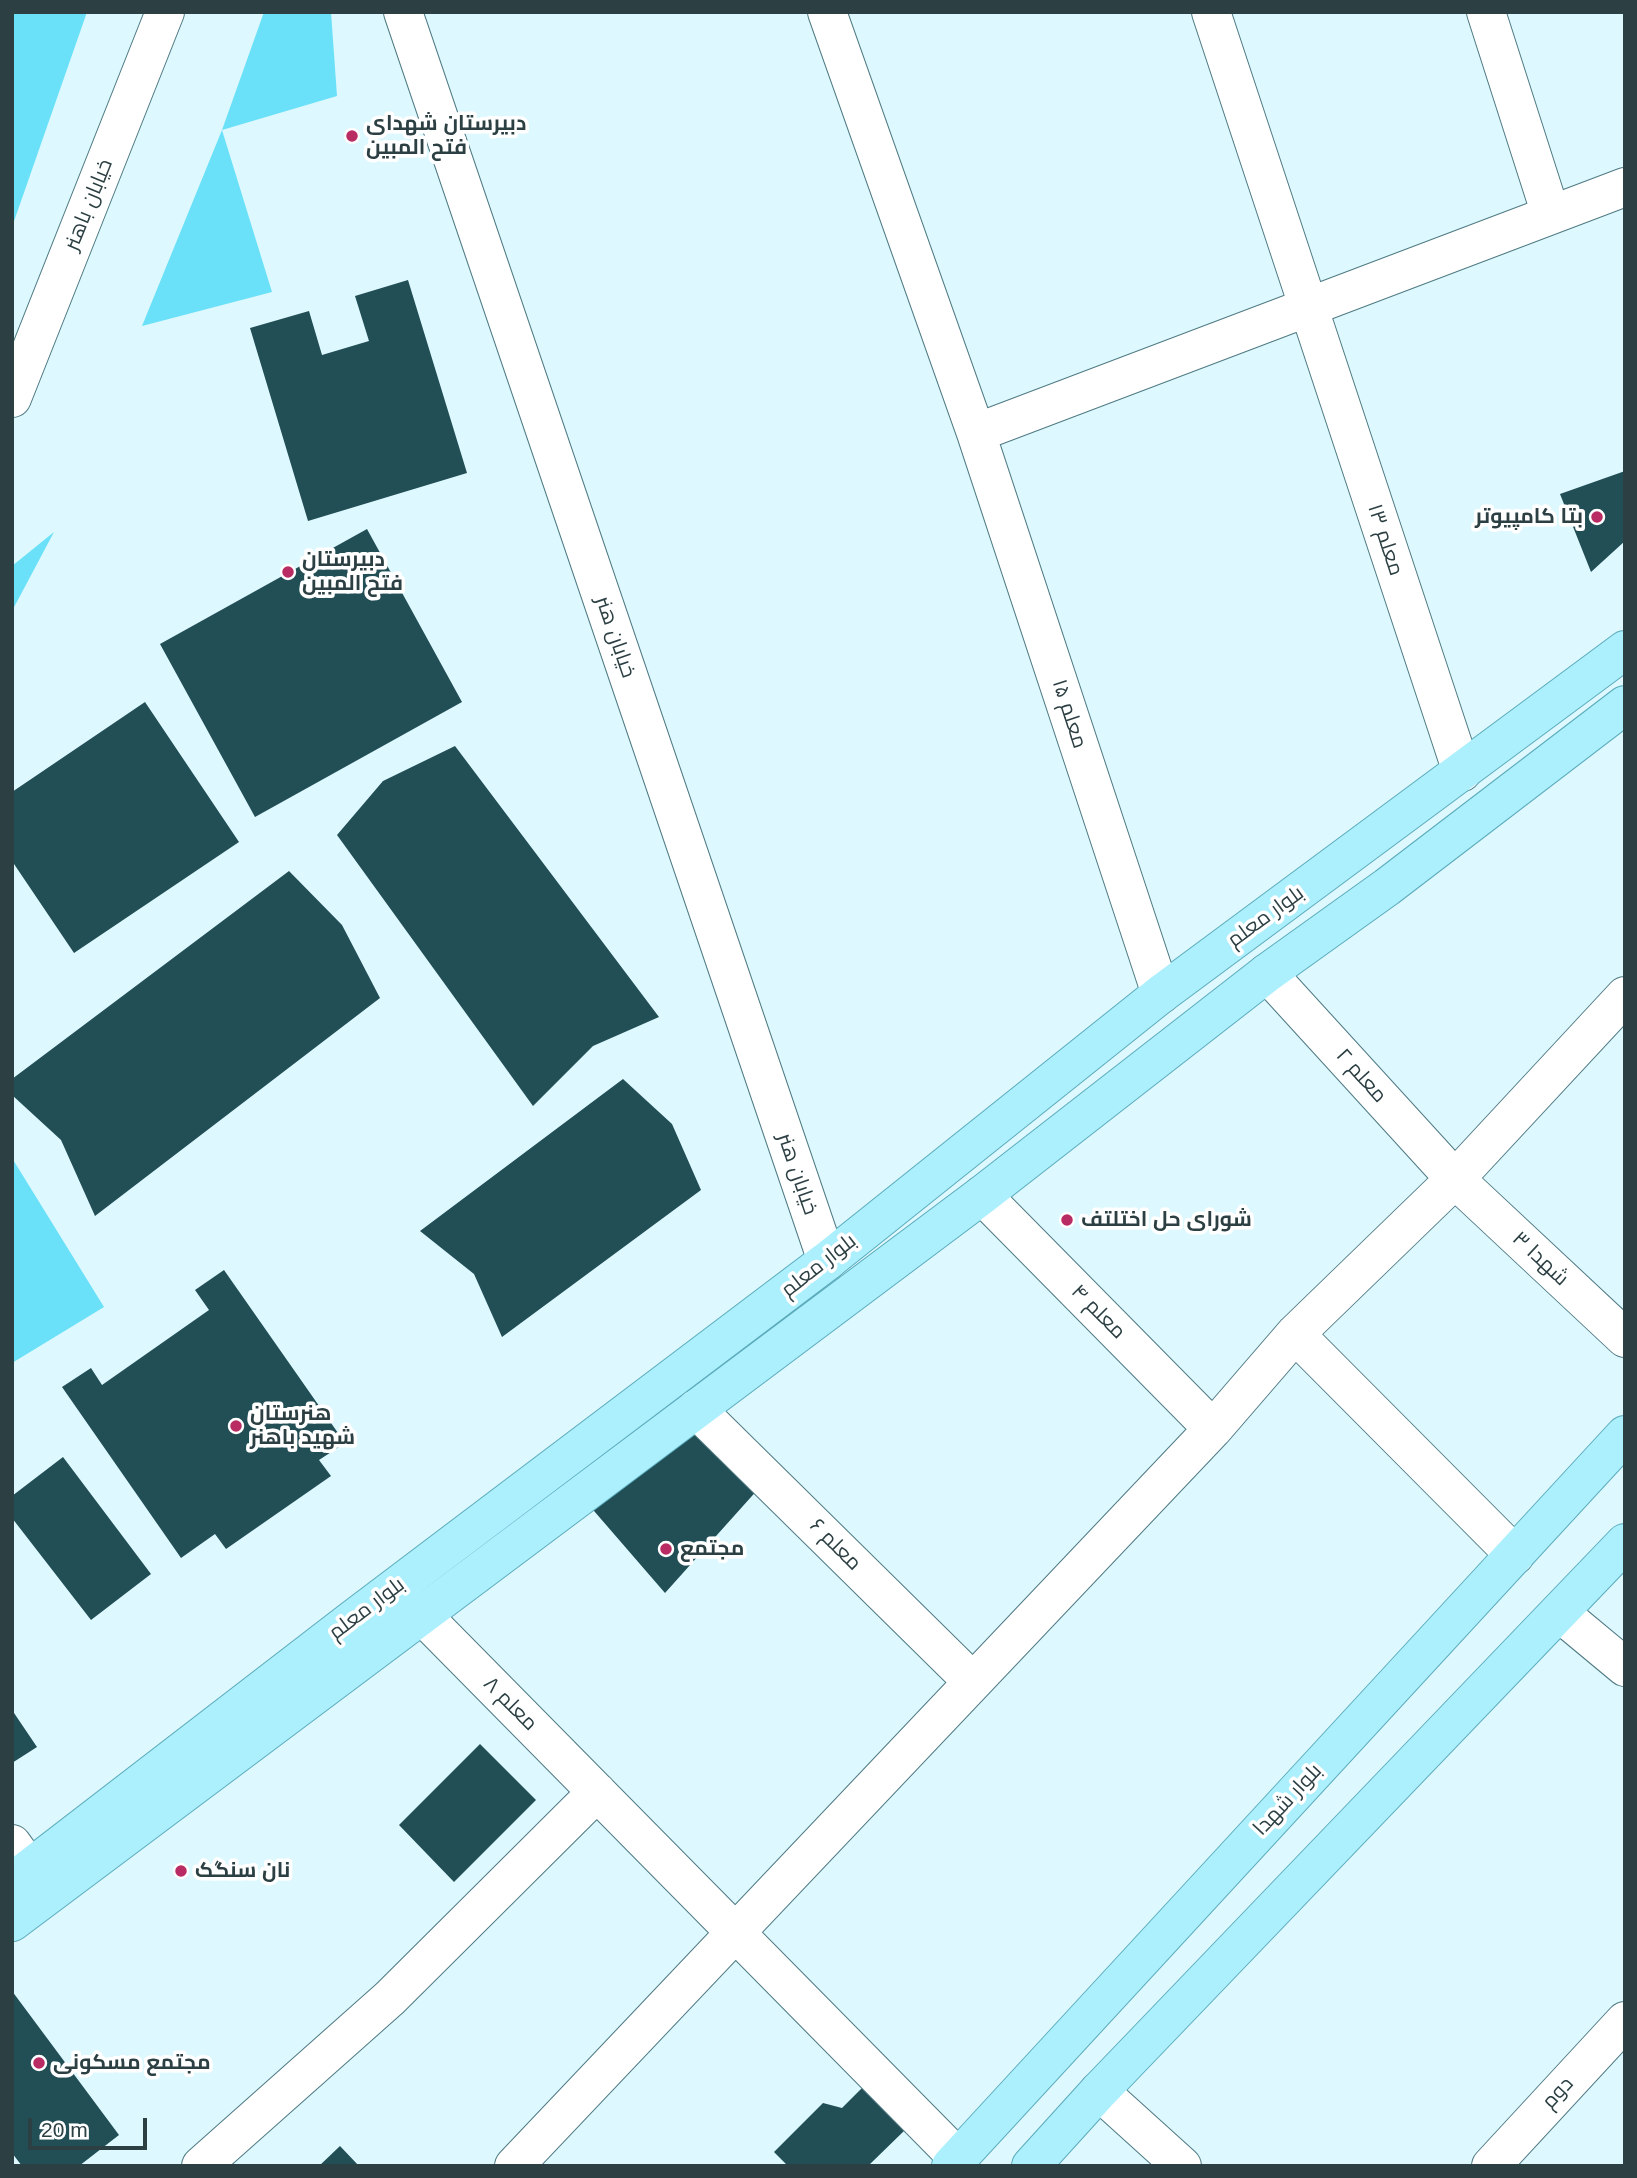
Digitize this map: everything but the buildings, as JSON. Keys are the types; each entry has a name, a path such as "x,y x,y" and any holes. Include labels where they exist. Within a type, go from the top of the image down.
{"main road":[{"name":"بلوار معلم","path":"18,1865 352,1620 827,1261 1161,994 1625,650"},
{"name":"بلوار معلم","path":"12,1922 982,1195 1267,973 1387,887 1625,705"},
{"name":"بلوار شهدا","path":"954,2162 1625,1435"},
{"path":"1031,2166 1099,2091 1560,1614 1625,1543"}],"street":[{"name":"خیابان باهنر","path":"12,398 165,12"},
{"name":"خیابان هنر","path":"403,12 827,1261"},
{"name":"معلم ۱۵","path":"827,12 976,433 1161,994"},
{"name":"معلم ۱۳","path":"1212,12 1462,772"},
{"path":"1486,12 1551,215"},
{"path":"976,433 1625,187"},
{"name":"معلم ۲","path":"1267,973 1455,1179"},
{"path":"514,2166 1213,1429 1296,1334 1455,1179 1625,996"},
{"name":"شهدا ۳","path":"1455,1179 1625,1338"},
{"name":"معلم ۴","path":"982,1195 1213,1429"},
{"path":"1296,1334 1514,1555"},
{"name":"معلم ۶","path":"696,1409 974,1682"},
{"path":"1560,1614 1625,1667"},
{"name":"معلم ۸","path":"423,1616 736,1932 954,2162"},
{"path":"201,2166 390,1998 597,1792"},
{"name":"دوم","path":"1491,2166 1625,2021"},
{"path":"1099,2091 1182,2166"}],"shaded area":[{"path":"12,12 87,12 12,227"},
{"path":"264,12 331,12 337,96 222,130"},
{"path":"222,130 272,292 142,326"},
{"path":"54,532 12,611 12,566"},
{"path":"12,1158 104,1307 12,1363"}],"place":[{"name":"دبیرستان شهدای فتح المبین","path":"352,136"},
{"name":"بتا کامپیوتر","path":"1597,517"},
{"name":"دبیرستان فتح المبین","path":"288,572"},
{"name":"شورای حل اختلتف","path":"1067,1220"},
{"name":"هنرستان شهید باهنر","path":"236,1426"},
{"name":"مجتمع","path":"666,1549"},
{"name":"نان سنگک","path":"181,1871"},
{"name":"مجتمع مسکونی","path":"39,2063"}]}
